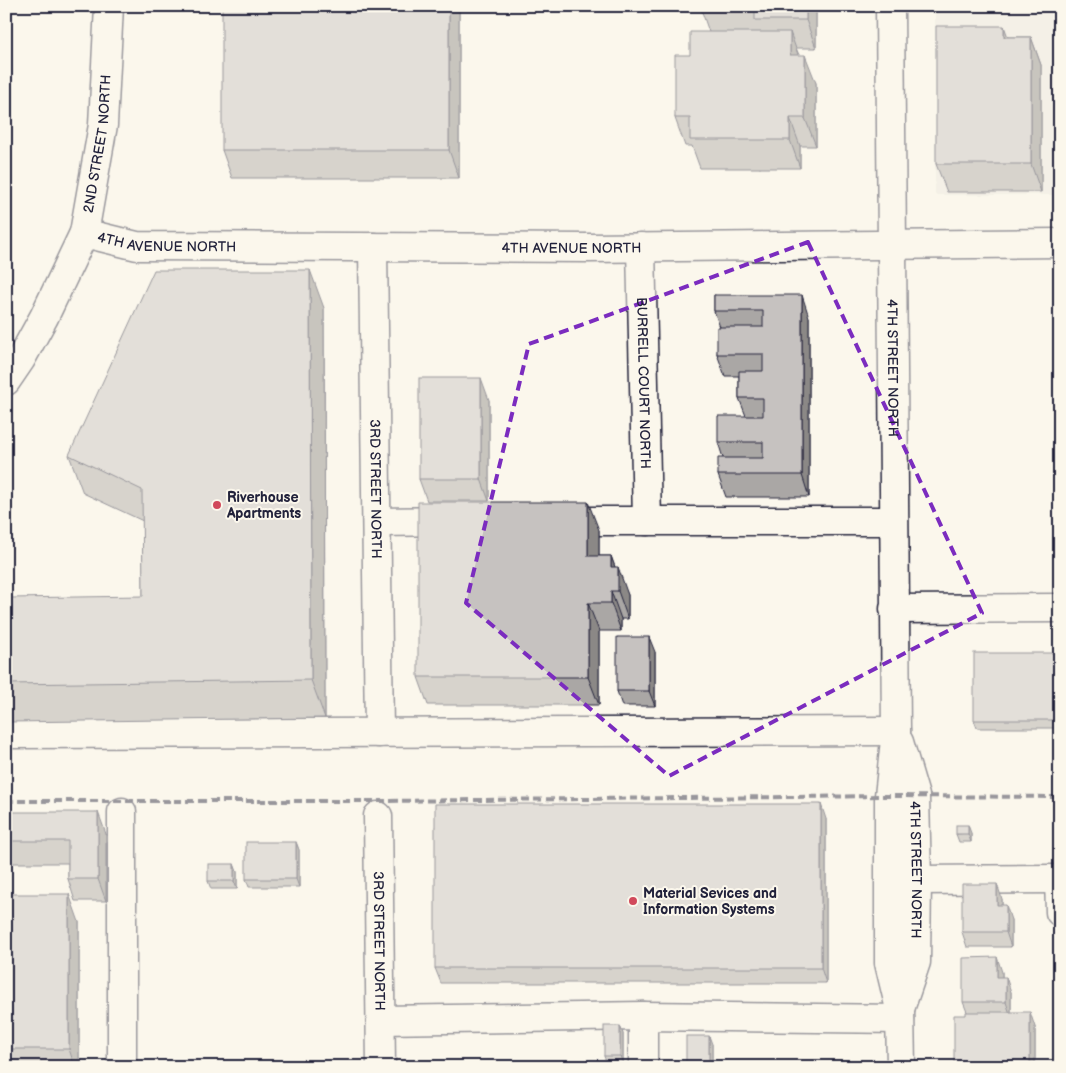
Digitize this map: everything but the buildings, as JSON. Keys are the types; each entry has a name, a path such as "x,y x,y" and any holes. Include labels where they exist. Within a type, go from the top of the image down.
{"street":[{"name":"2ND STREET NORTH","path":"6,381 21,359 44,317 84,233 103,125 109,6"},
{"name":"4TH STREET NORTH","path":"890,6 896,731 889,796 889,962 900,1014 901,1067"},
{"name":"4TH AVENUE NORTH","path":"84,233 137,246 641,247 1060,243"},
{"name":"3RD STREET NORTH","path":"373,247 379,732"},
{"name":"BURRELL COURT NORTH","path":"641,247 646,521"},
{"path":"377,522 477,521"},
{"path":"537,521 893,521"},
{"path":"894,609 1060,608"},
{"name":"4TH STREET NORTH","path":"896,731 915,796 917,880 916,962 900,1014"},
{"path":"6,734 896,731"},
{"path":"122,812 122,1067"},
{"name":"3RD STREET NORTH","path":"378,816 381,1067"},
{"path":"917,880 1060,878 1060,912"},
{"path":"380,1020 900,1014"},
{"path":"643,1067 644,1016"}],"highlighted area":[{"path":"808,242 982,613 669,776 466,603 529,344"}],"shaded area":[{"path":"935,6 1060,6 1060,195 935,195"}],"railway":[{"path":"6,801 379,801 889,796 1060,797"}],"place":[{"name":"Riverhouse Apartments","path":"217,505"},
{"name":"Material Sevices and Information Systems","path":"633,901"}]}
